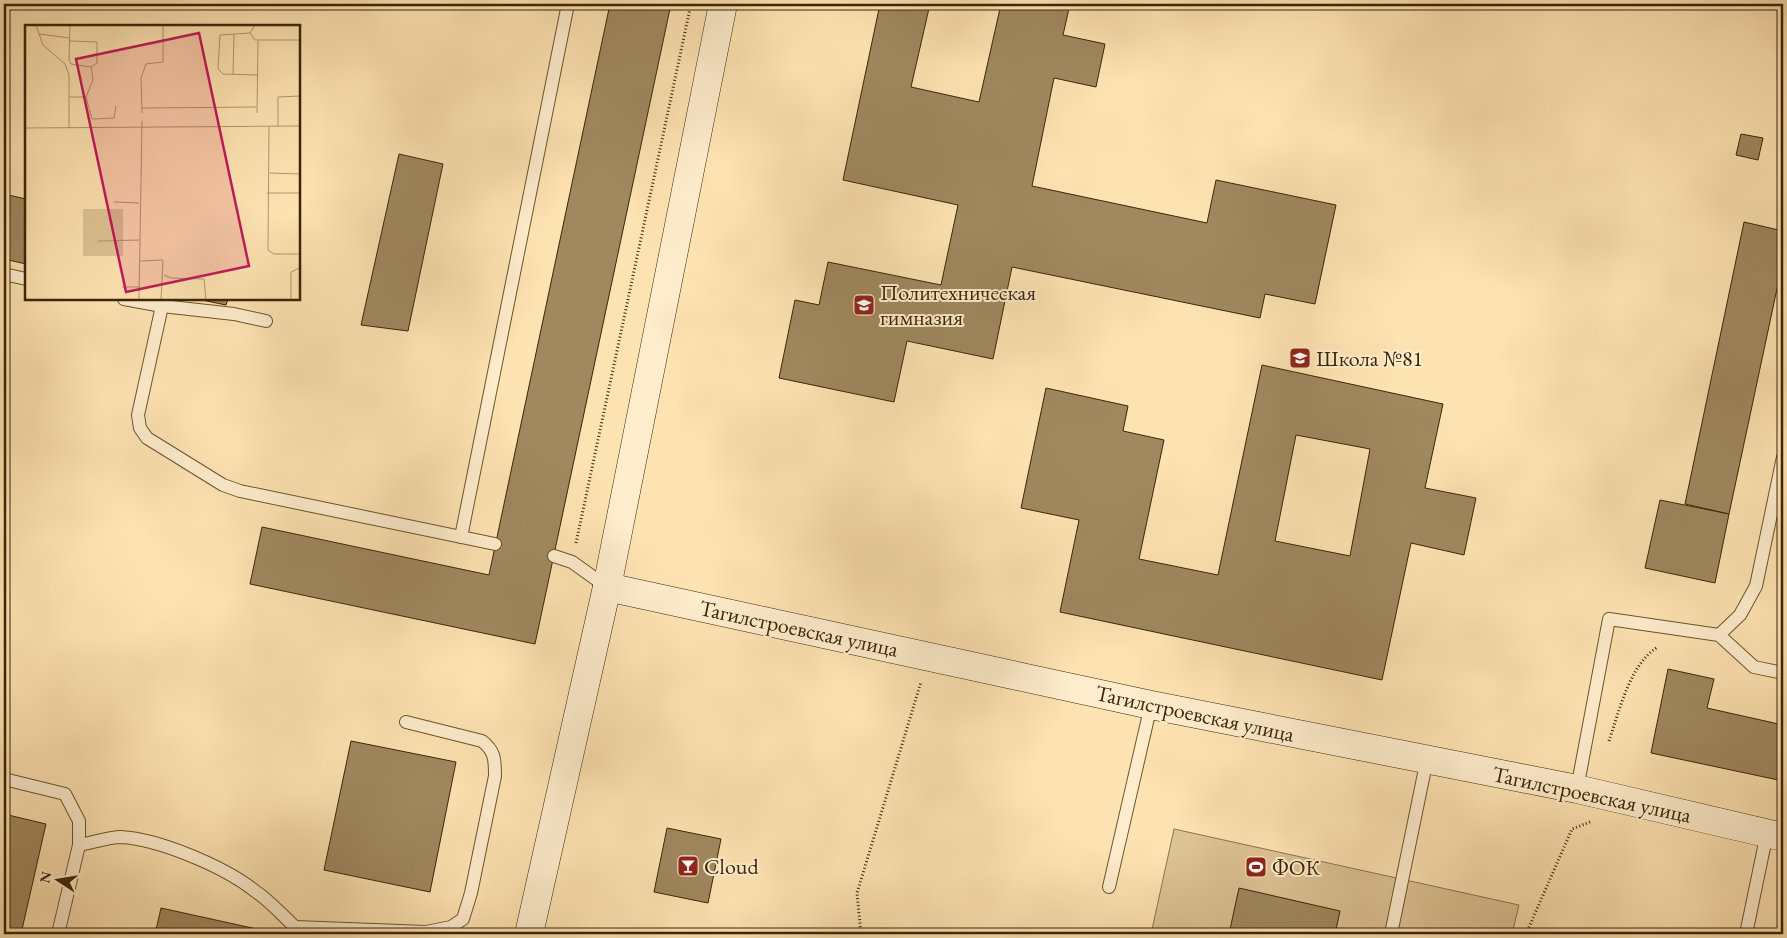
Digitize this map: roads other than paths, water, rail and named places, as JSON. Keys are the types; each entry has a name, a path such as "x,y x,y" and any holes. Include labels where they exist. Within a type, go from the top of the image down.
{"street":[{"path":"529,934 607,587 723,4"},
{"name":"Тагилстроевская улица","path":"607,587 1151,705 1587,792 1775,835"}],"lane":[{"path":"461,537 568,4"},
{"path":"4,274 25,279"},
{"path":"129,300 162,306 234,314 266,321"},
{"path":"162,306 138,416 140,428 147,438 223,485 240,491 495,544"},
{"path":"1719,635 1740,616 1756,586 1783,457"},
{"path":"554,556 572,562 607,587"},
{"path":"1587,792 1609,619 1719,635 1754,667 1783,673"},
{"path":"1110,887 1151,705"},
{"path":"80,845 119,837 147,841 178,851 224,872 255,890 294,930 426,932 451,927 463,919 471,893 495,776 495,757 490,748 482,741 406,722"},
{"path":"1391,934 1427,759"},
{"path":"4,779 65,794 79,821 80,845 58,934"},
{"path":"1746,934 1775,835"}],"place":[{"name":"Политехническая гимназия","path":"864,305"},
{"name":"Школа №81","path":"1300,358"},
{"name":"Cloud","path":"688,866"},
{"name":"ФОК","path":"1256,867"}]}
